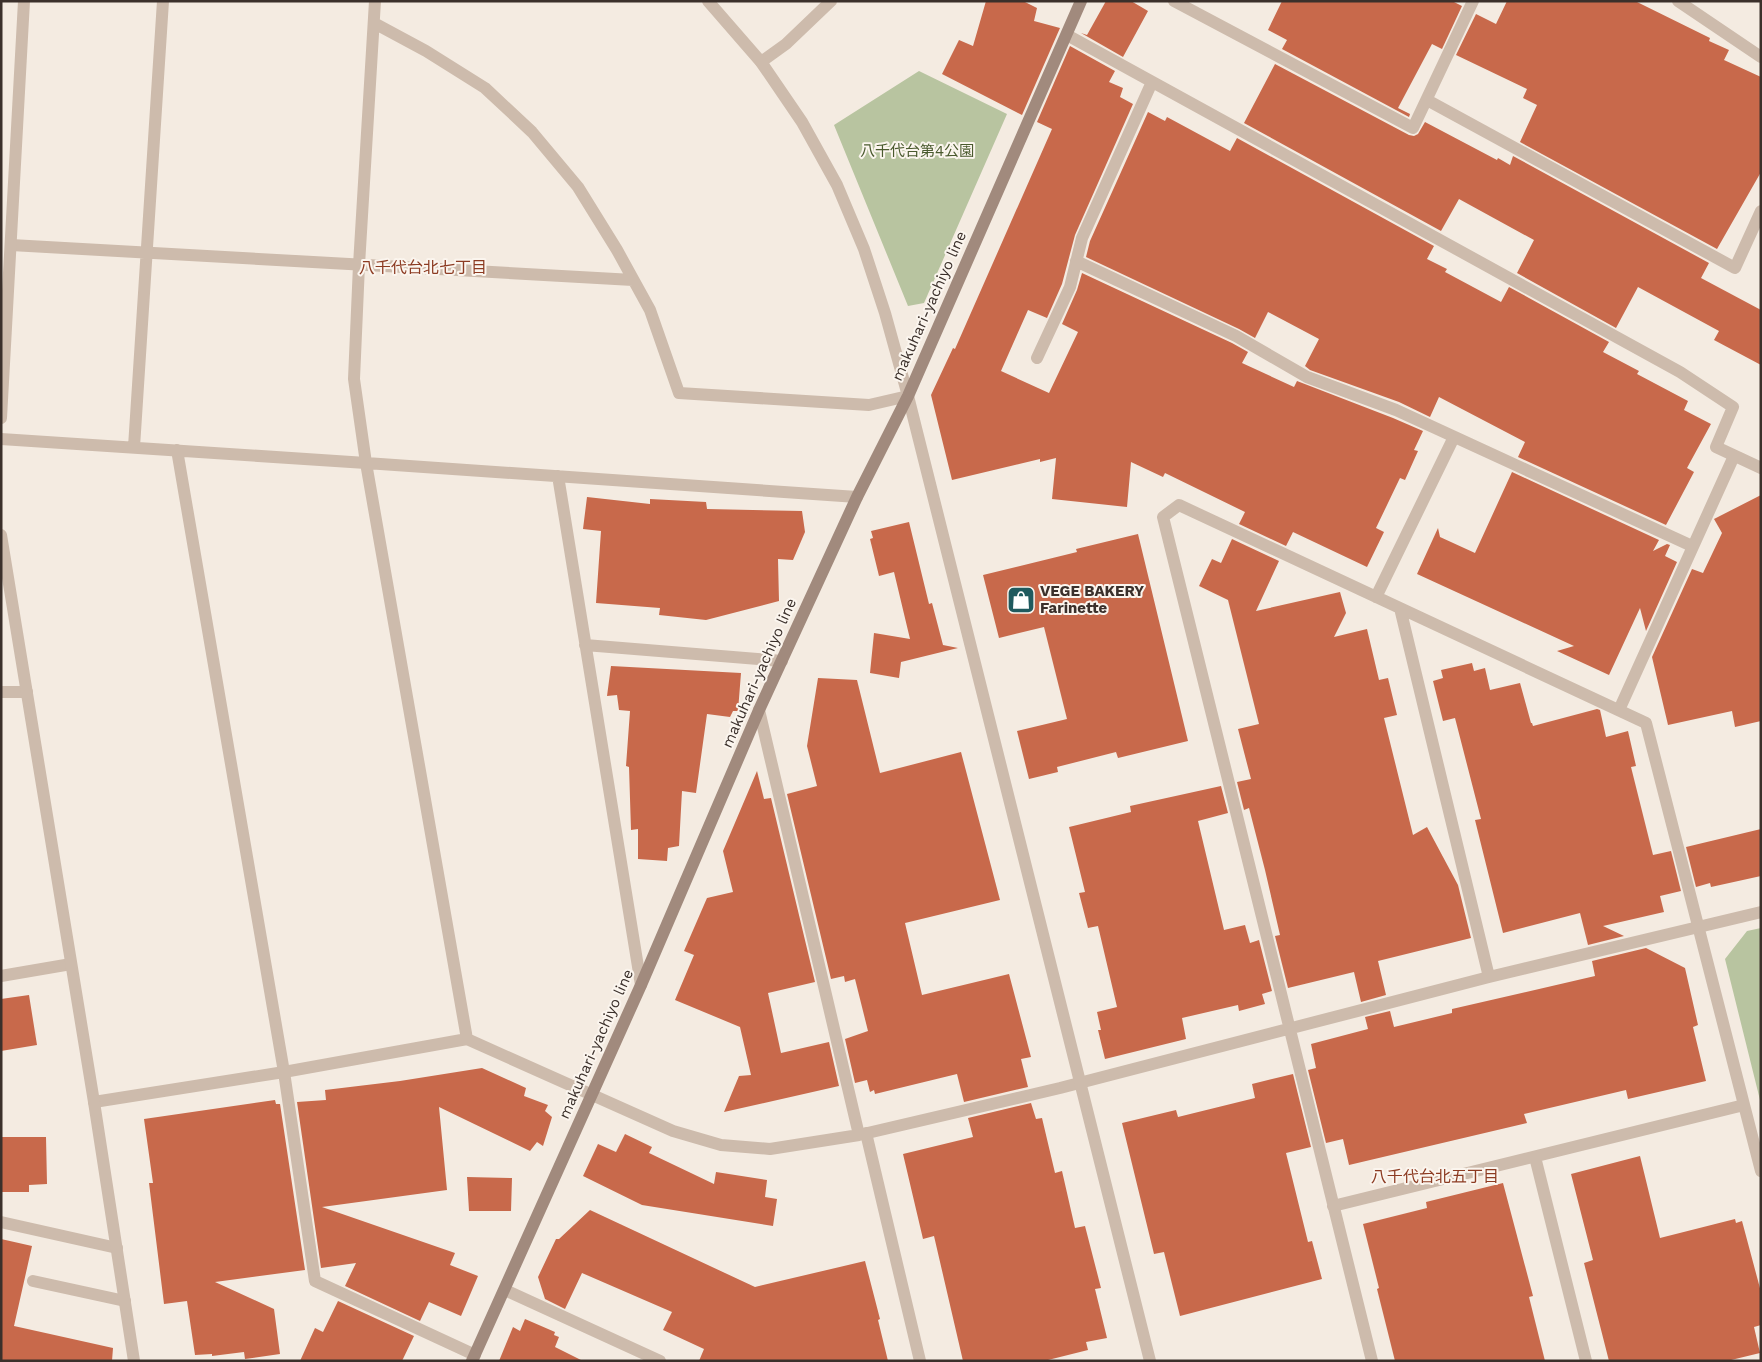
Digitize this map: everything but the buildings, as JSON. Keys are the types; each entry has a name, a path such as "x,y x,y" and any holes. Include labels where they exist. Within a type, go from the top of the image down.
{"main road":[{"name":"makuhari-yachiyo line","path":"474,1358 640,986 759,710 857,497 908,396 1081,1"}],"street":[{"path":"1,418 24,1"},
{"path":"134,447 162,1"},
{"path":"375,1 354,379 366,463 467,1039"},
{"path":"708,1 761,62 802,122 837,185 864,248 885,313 908,396 1150,1361"},
{"path":"761,62 786,44 831,1"},
{"path":"1174,1 1413,128 1473,1"},
{"path":"1678,1 1761,56"},
{"path":"374,23 426,51 485,88 532,132 578,187 650,310 679,393 869,405 908,396"},
{"path":"1067,35 1688,377 1733,406 1716,447 1761,468"},
{"path":"1037,358 1070,287 1082,238 1152,82"},
{"path":"1427,100 1735,268 1761,211"},
{"path":"10,245 633,280"},
{"path":"1076,261 1236,336 1307,377 1396,410 1692,546"},
{"path":"1376,597 1454,436"},
{"path":"1,440 134,447 857,497"},
{"path":"177,450 284,1072 315,1281 474,1358"},
{"path":"1619,710 1734,456"},
{"path":"558,476 640,986"},
{"path":"1372,1361 1163,517 1179,505 1646,723 1761,1171"},
{"path":"1,535 94,1102 134,1361"},
{"path":"1400,608 1490,977"},
{"path":"585,645 782,661"},
{"path":"1,692 27,692"},
{"path":"759,710 862,1134 920,1361"},
{"path":"94,1102 284,1072 467,1039 673,1131 722,1145 770,1149 862,1134 1080,1083 1490,977 1761,912"},
{"path":"1,976 71,964"},
{"path":"1333,1206 1744,1105"},
{"path":"1535,1157 1586,1361"},
{"path":"1,1222 116,1248"},
{"path":"33,1281 124,1301"},
{"path":"505,1290 660,1361"}],"green space":[{"name":"八千代台第4公園","path":"919,71 1007,114 924,303 908,306 834,125"},
{"path":"1761,928 1761,1104 1725,959 1747,931"}],"place":[{"name":"VEGE BAKERY Farinette","path":"1021,600"}],"district":[{"name":"八千代台北七丁目","path":"423,267"},
{"name":"八千代台北五丁目","path":"1435,1176"}]}
